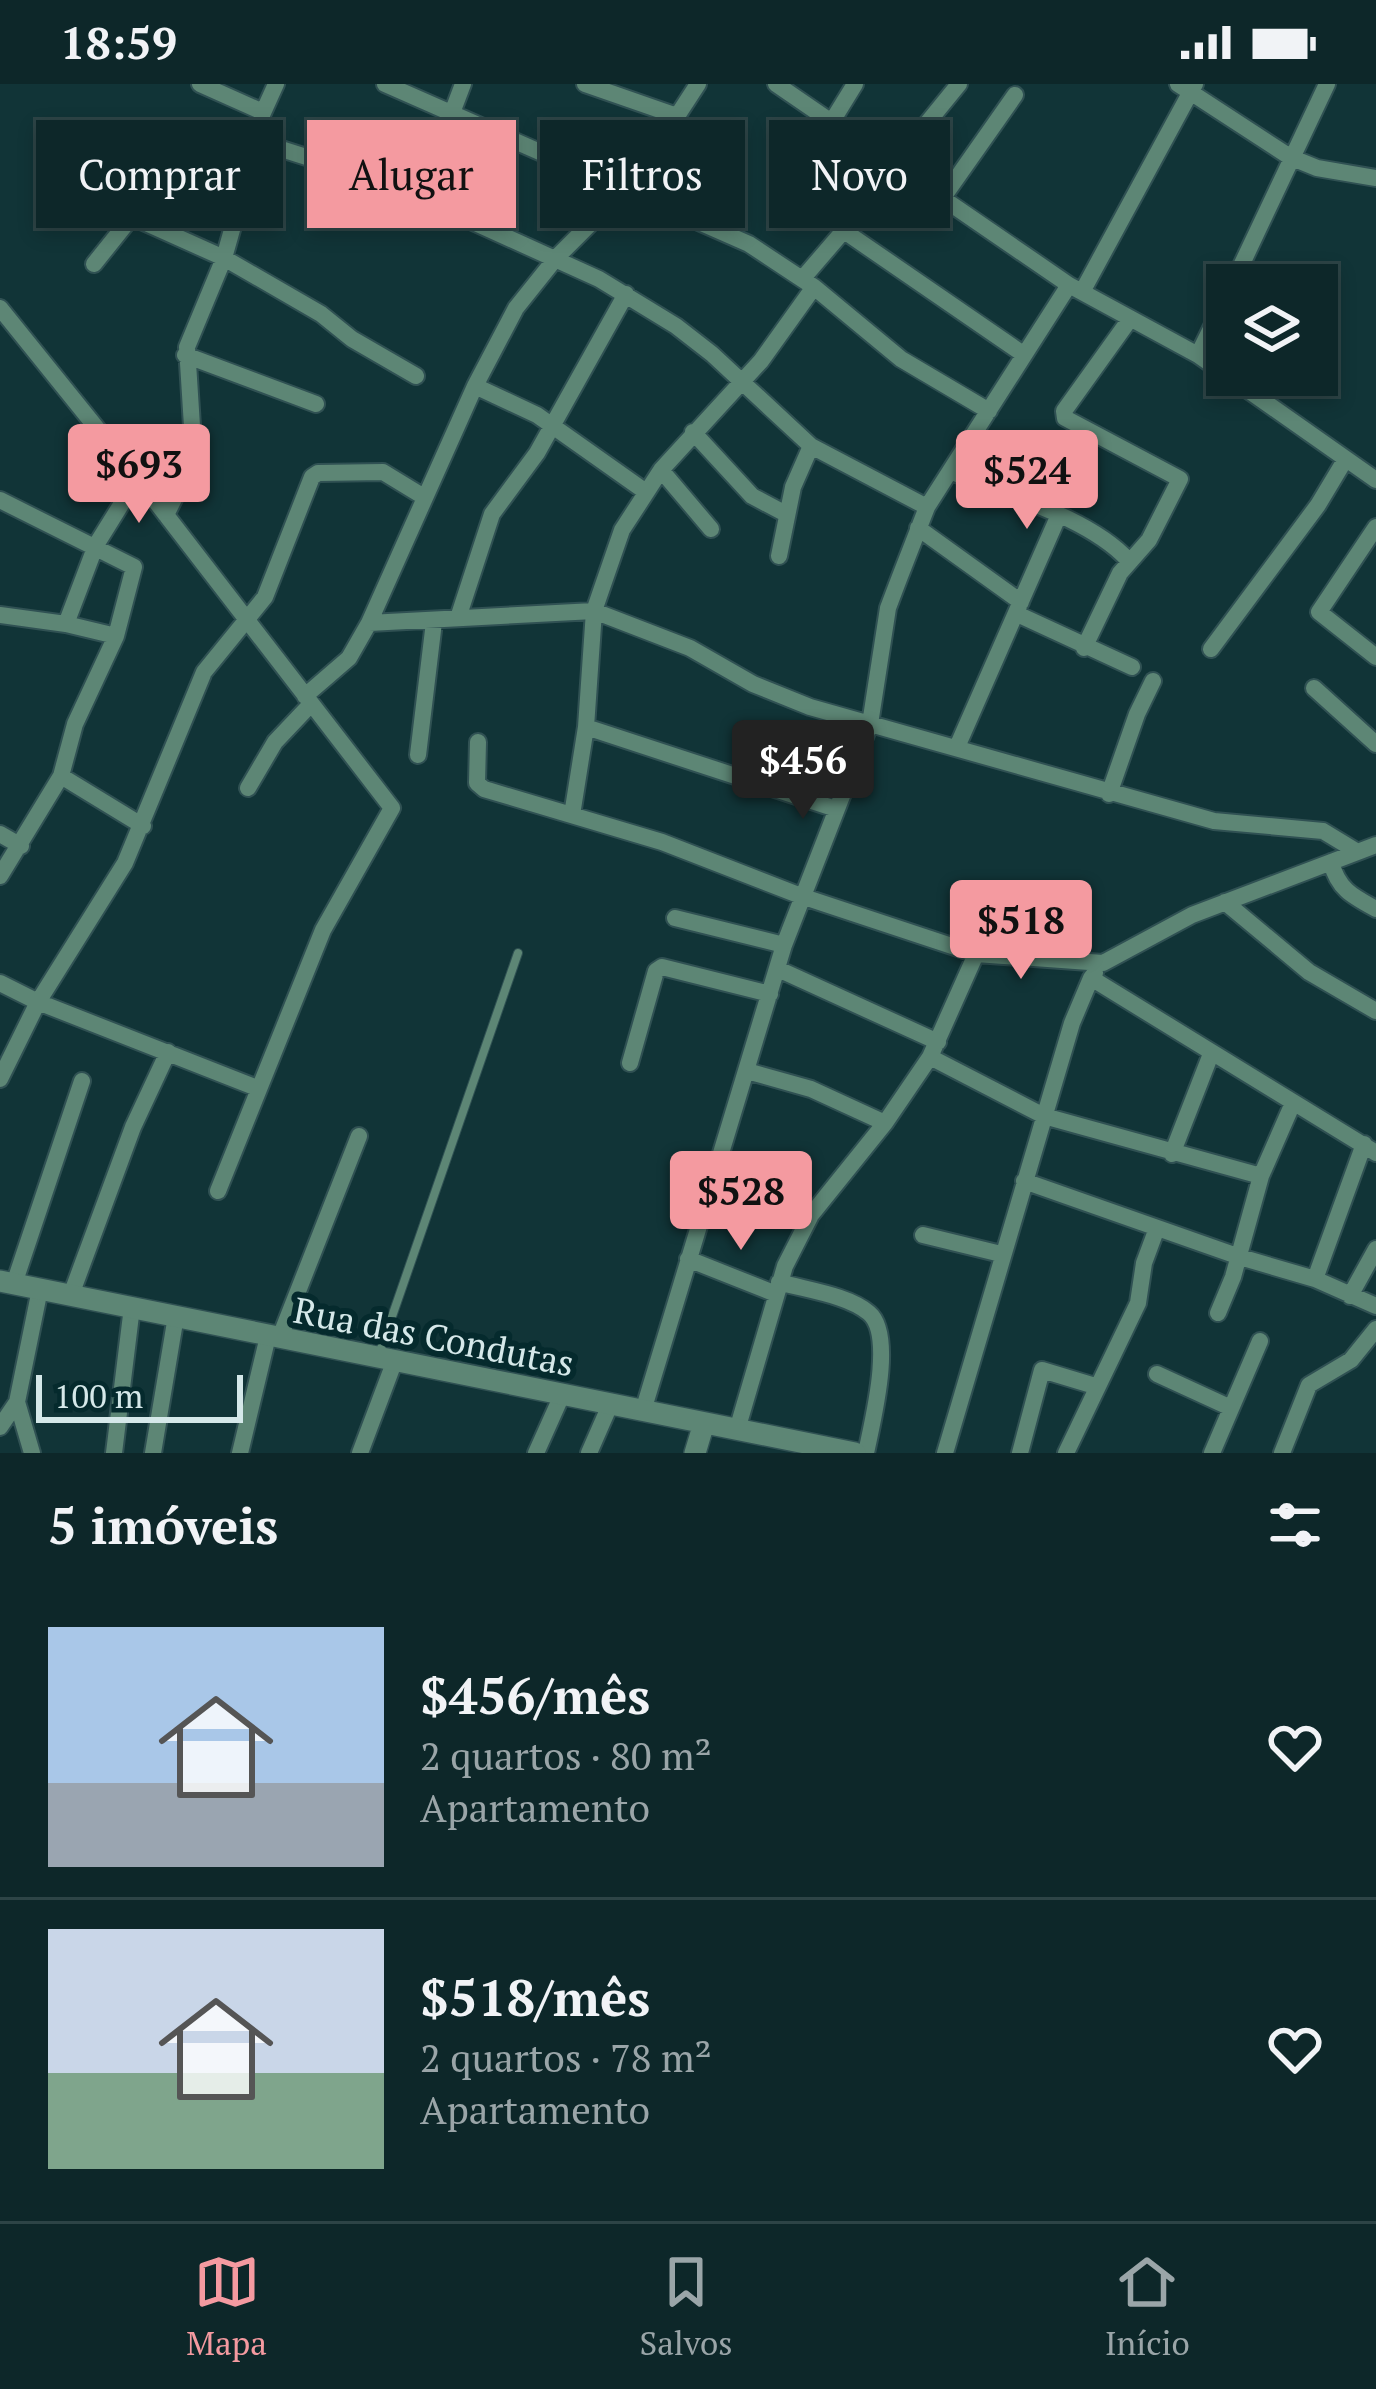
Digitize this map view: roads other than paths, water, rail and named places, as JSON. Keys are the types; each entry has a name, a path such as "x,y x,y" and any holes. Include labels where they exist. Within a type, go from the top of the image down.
{"street":[{"path":"200,84 263,112"},
{"path":"259,120 276,84"},
{"path":"385,84 540,151"},
{"path":"452,112 463,84"},
{"path":"587,84 677,116"},
{"path":"674,120 698,84"},
{"path":"776,84 827,120"},
{"path":"833,120 855,84"},
{"path":"930,120 959,84"},
{"path":"1242,264 1327,84"},
{"path":"644,1411 784,945 870,724 888,608 927,506 1023,354 1075,288 1188,87 1290,157 1317,168 1376,178"},
{"path":"950,189 1015,95"},
{"path":"283,150 385,182 626,294 676,326 811,446 927,506"},
{"path":"950,204 1075,288 1198,356 1376,480"},
{"path":"94,264 130,219 224,258 416,376"},
{"path":"166,515 189,469 194,442 185,355 233,228"},
{"path":"248,788 275,742 350,658 475,386 516,308 586,228"},
{"path":"713,228 749,244 809,283 901,359 989,411"},
{"path":"572,815 586,727 594,611 622,530 661,470 743,382 840,235 847,233 1023,354"},
{"path":"458,618 492,514 531,462 626,294"},
{"path":"0,308 392,808 323,930 218,1191"},
{"path":"1084,648 1128,560 1149,540 1180,479 1064,415 1130,319"},
{"path":"1198,356 1206,339"},
{"path":"185,355 316,404"},
{"path":"475,386 553,425 646,492"},
{"path":"693,432 752,496 786,514"},
{"path":"778,556 786,514 811,446"},
{"path":"1211,649 1318,505 1345,460"},
{"path":"661,470 711,529"},
{"path":"950,471 1058,517 1114,547 1128,560"},
{"path":"0,1079 38,1002 101,904 143,826 203,672 265,597 314,474 383,472 424,497"},
{"path":"66,624 96,545 137,478"},
{"path":"0,500 134,567 116,636 75,724 61,776 0,876"},
{"path":"957,747 1058,517"},
{"path":"1376,527 1319,612 1376,657"},
{"path":"918,528 1019,608 1084,648 1132,667"},
{"path":"369,623 594,611 690,648 753,684 810,707 1214,821 1323,831 1356,851"},
{"path":"0,615 116,636"},
{"path":"418,755 434,622"},
{"path":"1109,794 1153,681"},
{"path":"1313,688 1376,744"},
{"path":"586,727 836,809"},
{"path":"478,742 480,787 662,842 801,896 976,954 1097,971 1211,1054 1373,1150 1315,1279"},
{"path":"61,776 143,826"},
{"path":"0,834 21,846"},
{"path":"946,1453 1072,1023 1097,971 1225,902 1376,845"},
{"path":"1331,862 1343,890 1376,909"},
{"path":"1225,902 1309,972 1376,1011"},
{"path":"675,918 784,945"},
{"path":"737,1430 777,1288 811,1215 885,1123 934,1050 976,954"},
{"path":"630,1063 656,971 662,967 770,994"},
{"path":"778,969 934,1050 1044,1116 1261,1176"},
{"path":"0,983 257,1088"},
{"path":"71,1295 133,1127 168,1052"},
{"path":"1172,1154 1211,1054"},
{"path":"747,1072 811,1089 885,1123"},
{"path":"7,1282 82,1081"},
{"path":"1218,1313 1240,1257 1261,1176 1293,1103"},
{"path":"240,1453 274,1336 359,1136"},
{"path":"713,1172 811,1215"},
{"path":"1024,1181 1315,1279 1376,1306"},
{"path":"1066,1453 1138,1303 1144,1262 1156,1228"},
{"path":"923,1235 1001,1254"},
{"path":"1350,1295 1376,1250"},
{"path":"688,1259 867,1310 880,1335 880,1379 866,1453"},
{"name":"Rua das Condutas","path":"7,1282 855,1453"},
{"path":"0,1426 17,1402 40,1289"},
{"path":"114,1453 131,1307"},
{"path":"153,1453 176,1316"},
{"path":"1282,1453 1309,1384 1352,1360 1376,1329"},
{"path":"1212,1453 1260,1341"},
{"path":"360,1453 386,1359"},
{"path":"1019,1453 1042,1370 1095,1386"},
{"path":"1156,1374 1231,1408"},
{"path":"536,1453 562,1395"},
{"path":"17,1402 32,1453"},
{"path":"589,1453 610,1405"},
{"path":"695,1453 704,1423"}],"lane":[{"path":"386,1359 518,952"}]}
